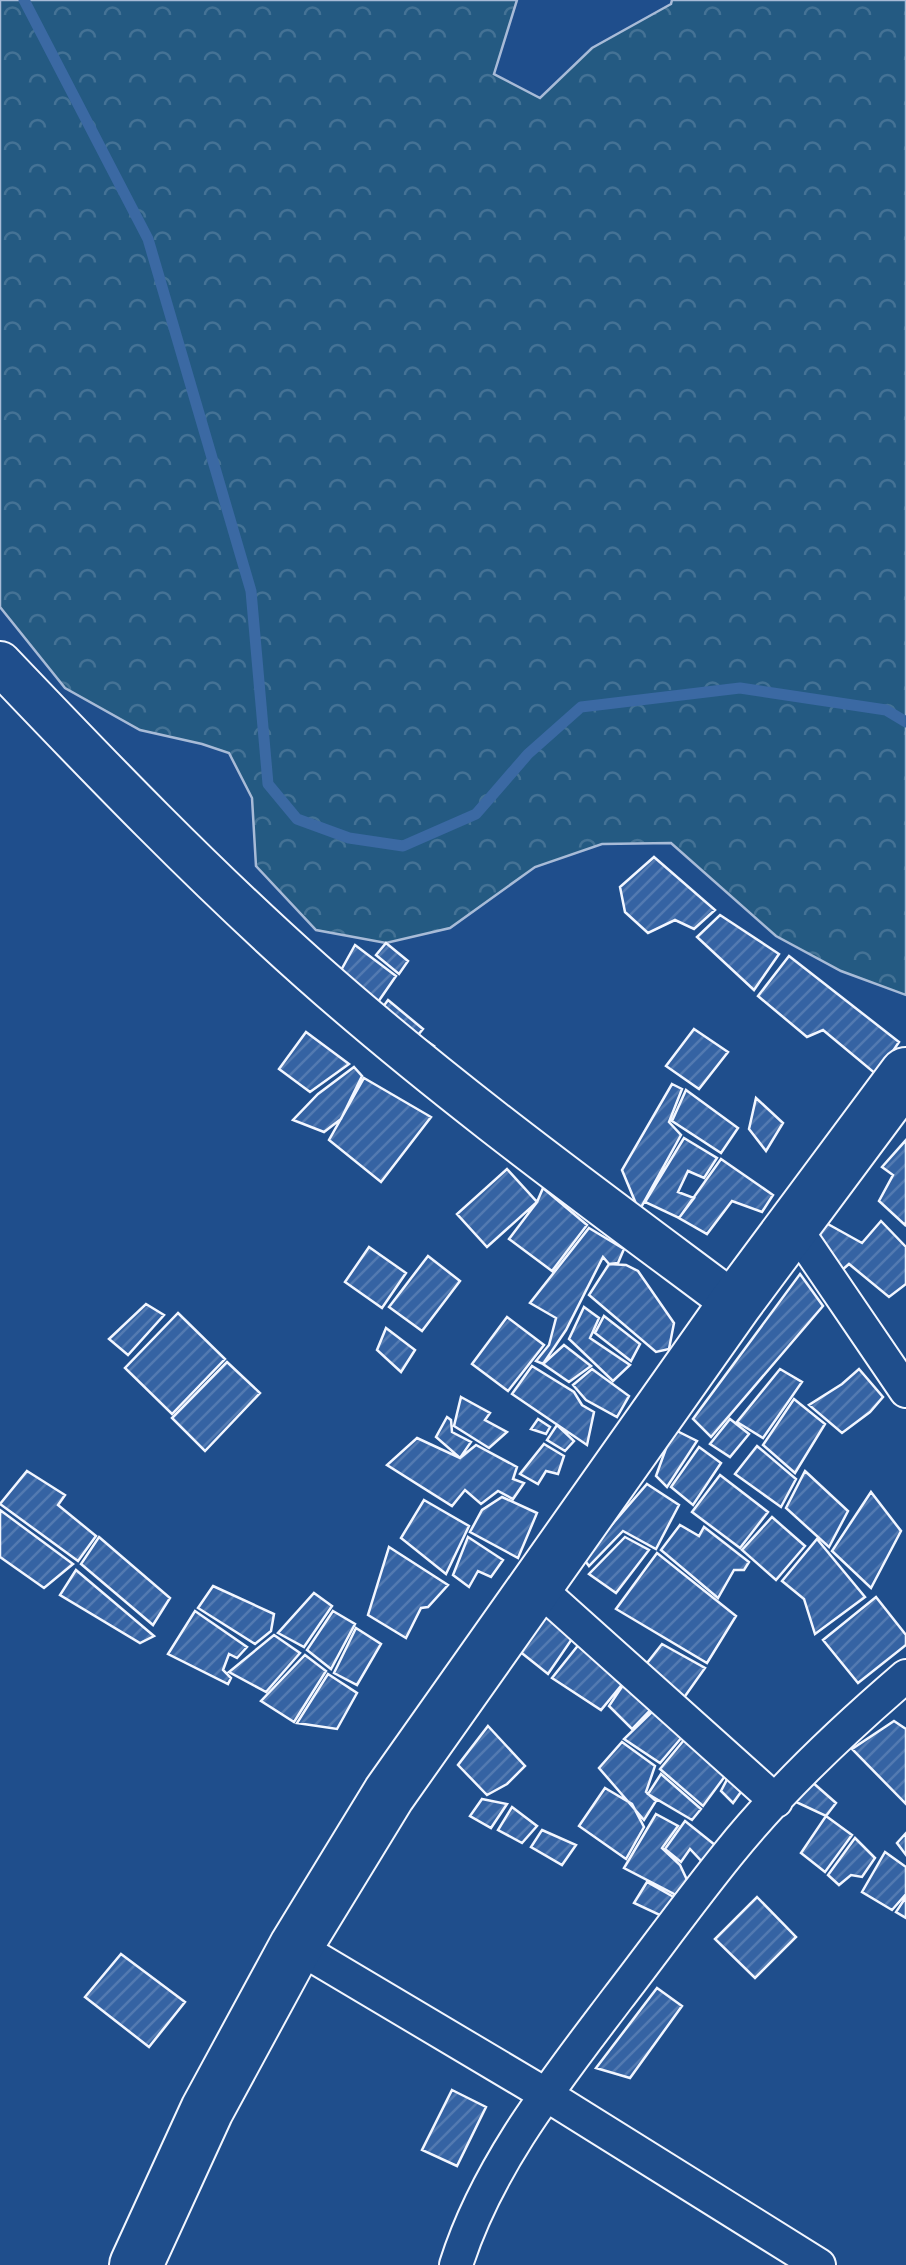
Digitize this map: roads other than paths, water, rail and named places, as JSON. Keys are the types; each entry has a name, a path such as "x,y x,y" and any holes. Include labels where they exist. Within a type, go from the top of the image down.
{"main road":[{"path":"136,2265 206,2110 296,1946 389,1794 735,1304 906,1074"}],"street":[{"path":"0,663 129,798 312,972 491,1122 735,1304"},
{"path":"793,1225 906,1391"},
{"path":"535,1585 776,1800"},
{"path":"456,2265 464,2237 493,2180 545,2094 730,1852 863,1713 906,1676"},
{"path":"296,1946 545,2094 819,2265"}],"waterway":[{"path":"24,0 148,239 251,591 268,784 297,819 349,838 403,846 476,814 528,754 581,707 740,688 886,710 906,722"}]}
